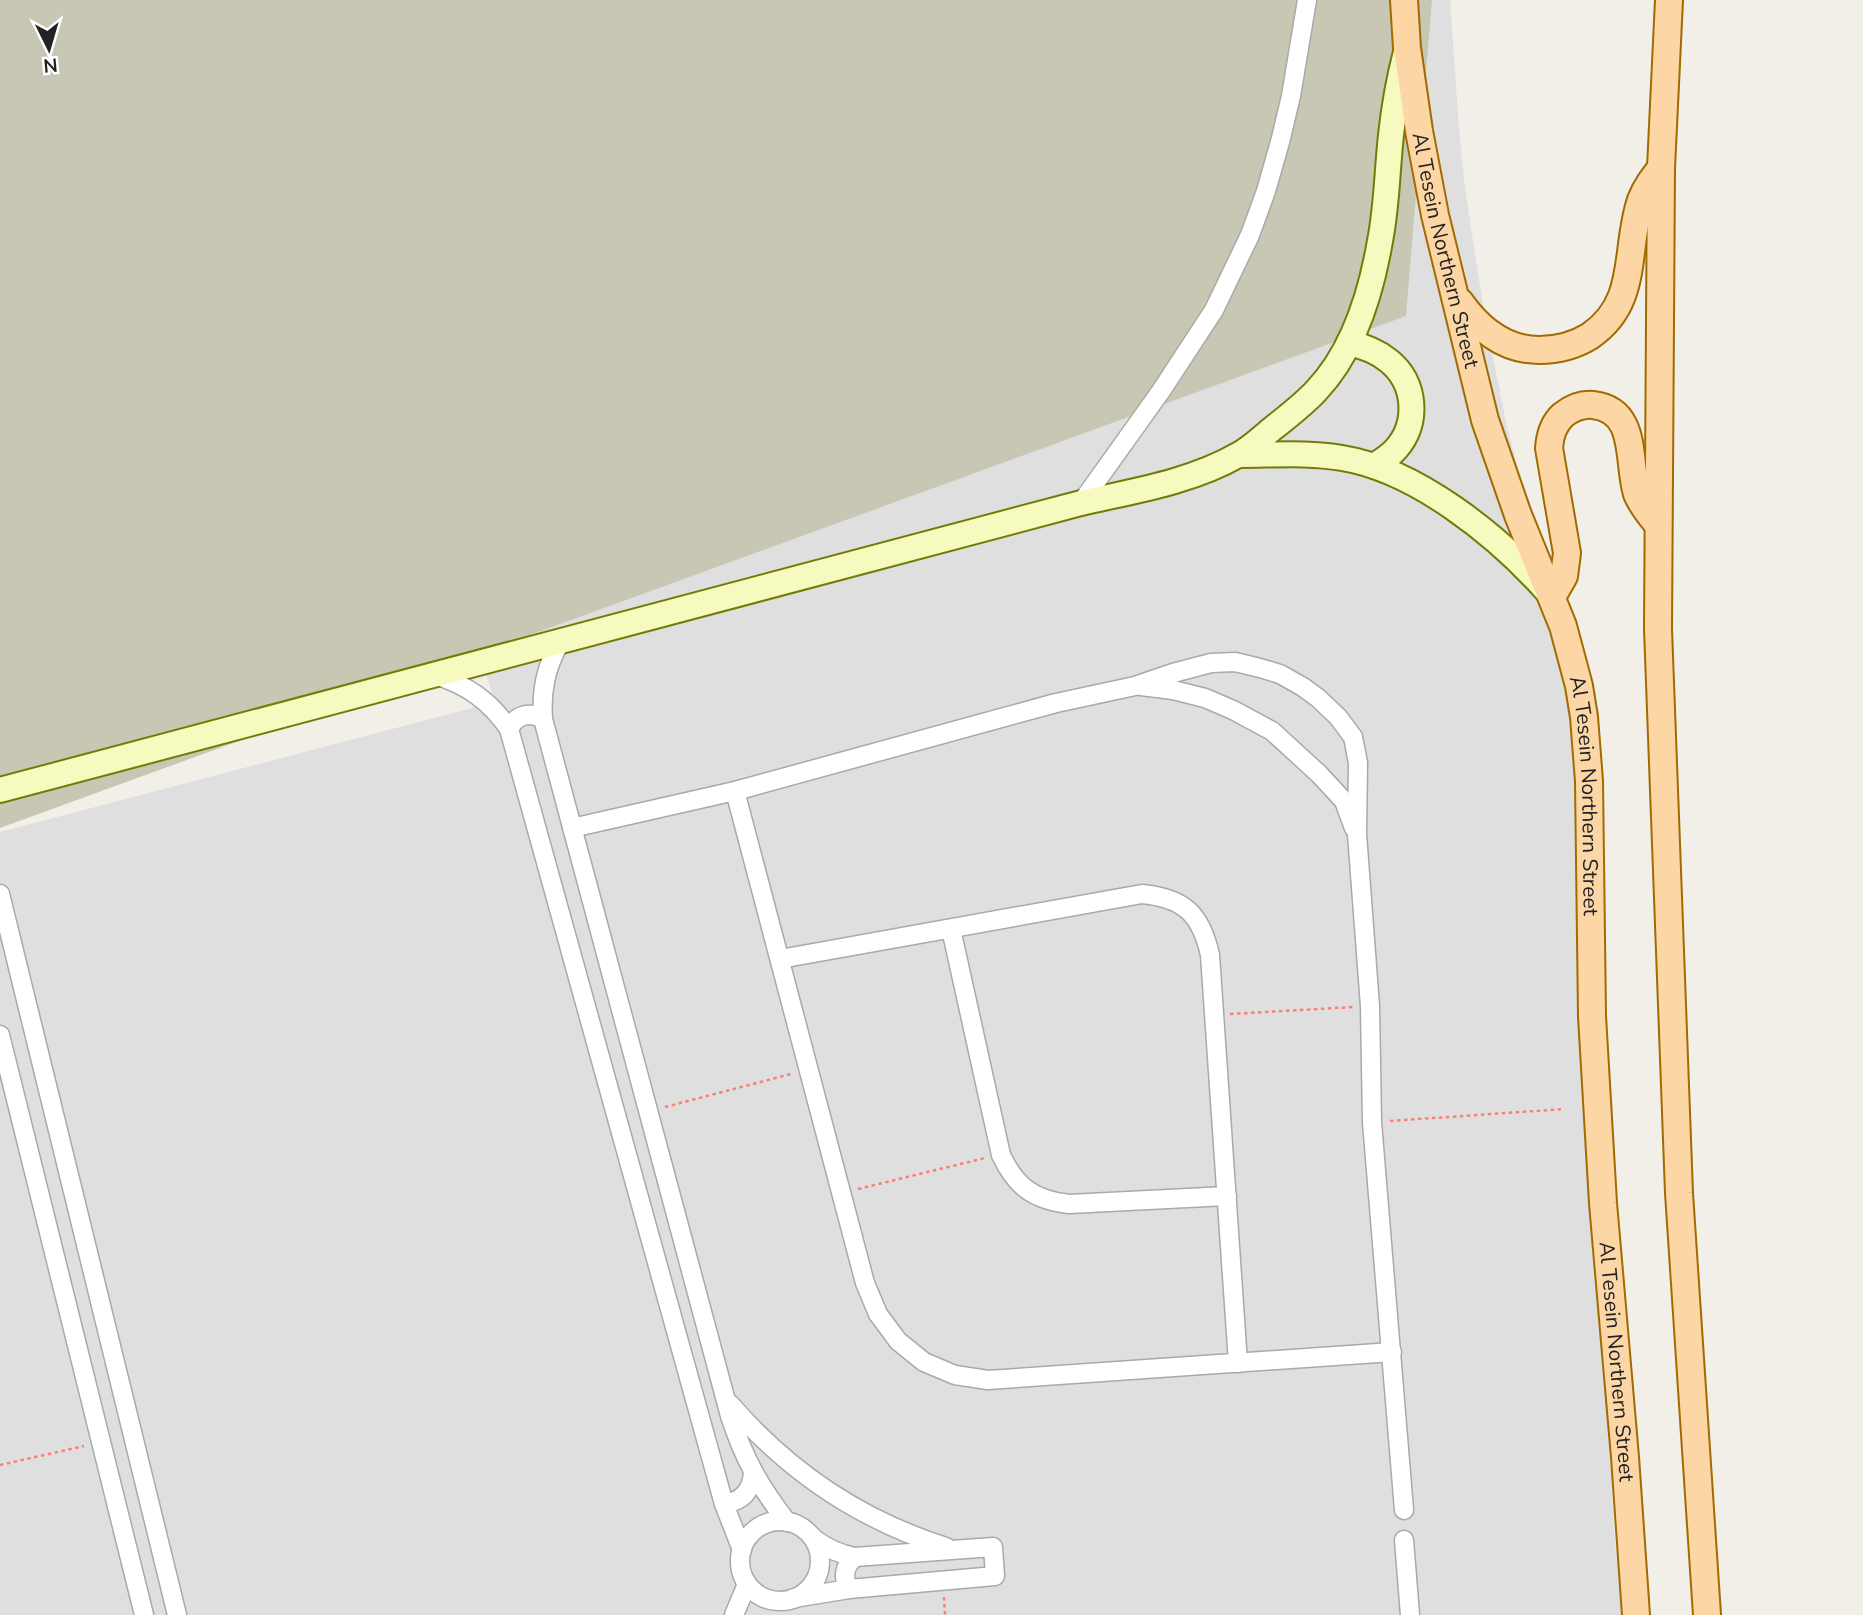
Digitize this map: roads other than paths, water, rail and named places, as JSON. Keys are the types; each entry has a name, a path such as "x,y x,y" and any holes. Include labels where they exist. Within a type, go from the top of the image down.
{"main road":[{"name":"Al Tesein Northern Street","path":"1404,0 1407,48 1435,215 1485,420 1518,515 1563,626 1579,686 1588,749 1592,1016 1603,1203 1636,1615"},
{"path":"1669,0 1661,168 1659,676 1679,1193 1707,1615"},
{"path":"1455,295 1475,322 1496,339 1508,344 1547,350 1560,349 1584,339 1605,323 1620,301 1628,276 1640,202 1661,168"},
{"path":"1552,597 1564,576 1567,553 1549,448 1553,427 1568,411 1578,406 1600,406 1619,418 1629,438 1637,494 1658,525"}],"street":[{"path":"1081,503 1161,391 1214,310 1250,235 1280,142 1291,96 1307,0"},
{"path":"0,791 1186,477 1240,455 1317,391 1349,343 1367,296 1380,241 1394,108 1407,48"},
{"path":"1349,343 1371,350 1390,361 1404,378 1411,398 1411,419 1404,439 1389,456 1374,466"},
{"path":"1240,455 1310,454 1343,458 1374,466 1441,500 1472,521 1501,544 1552,597"},
{"path":"560,642 548,664 545,677 543,719 726,1399 740,1445 753,1472 787,1522"},
{"path":"572,828 735,791 1056,703 1135,686 1211,663 1235,662 1280,674 1318,698 1353,737 1359,763 1357,834 1370,1006 1372,1122 1404,1510"},
{"path":"435,675 457,682 477,694 489,704 509,729 724,1504 742,1550"},
{"path":"1135,686 1173,690 1205,698 1272,730 1344,801 1357,834"},
{"path":"509,729 517,718 523,715 537,715 543,719"},
{"path":"735,791 865,1283 878,1314 898,1341 924,1362 954,1375 988,1380 1392,1352"},
{"path":"0,894 177,1615"},
{"path":"780,959 1142,894 1162,896 1181,905 1196,918 1206,936 1209,956 1238,1363"},
{"path":"951,929 1001,1155 1020,1185 1051,1202 1069,1204 1227,1196"},
{"path":"0,1035 144,1615"},
{"path":"611,1097 642,1089"},
{"path":"726,1399 784,1459 829,1492 877,1520 956,1550"},
{"path":"724,1504 746,1494 753,1472"},
{"path":"772,1522 787,1522 803,1529 825,1547 839,1554 855,1557 956,1550 993,1547 995,1576 849,1589 787,1605 762,1597 747,1584 740,1566 742,1550 750,1535 772,1522"},
{"path":"787,1605 813,1584 818,1573 820,1561 813,1538"},
{"path":"1404,1540 1410,1615"},
{"path":"849,1589 845,1578 846,1566 855,1557"},
{"path":"734,1615 747,1584"}]}
